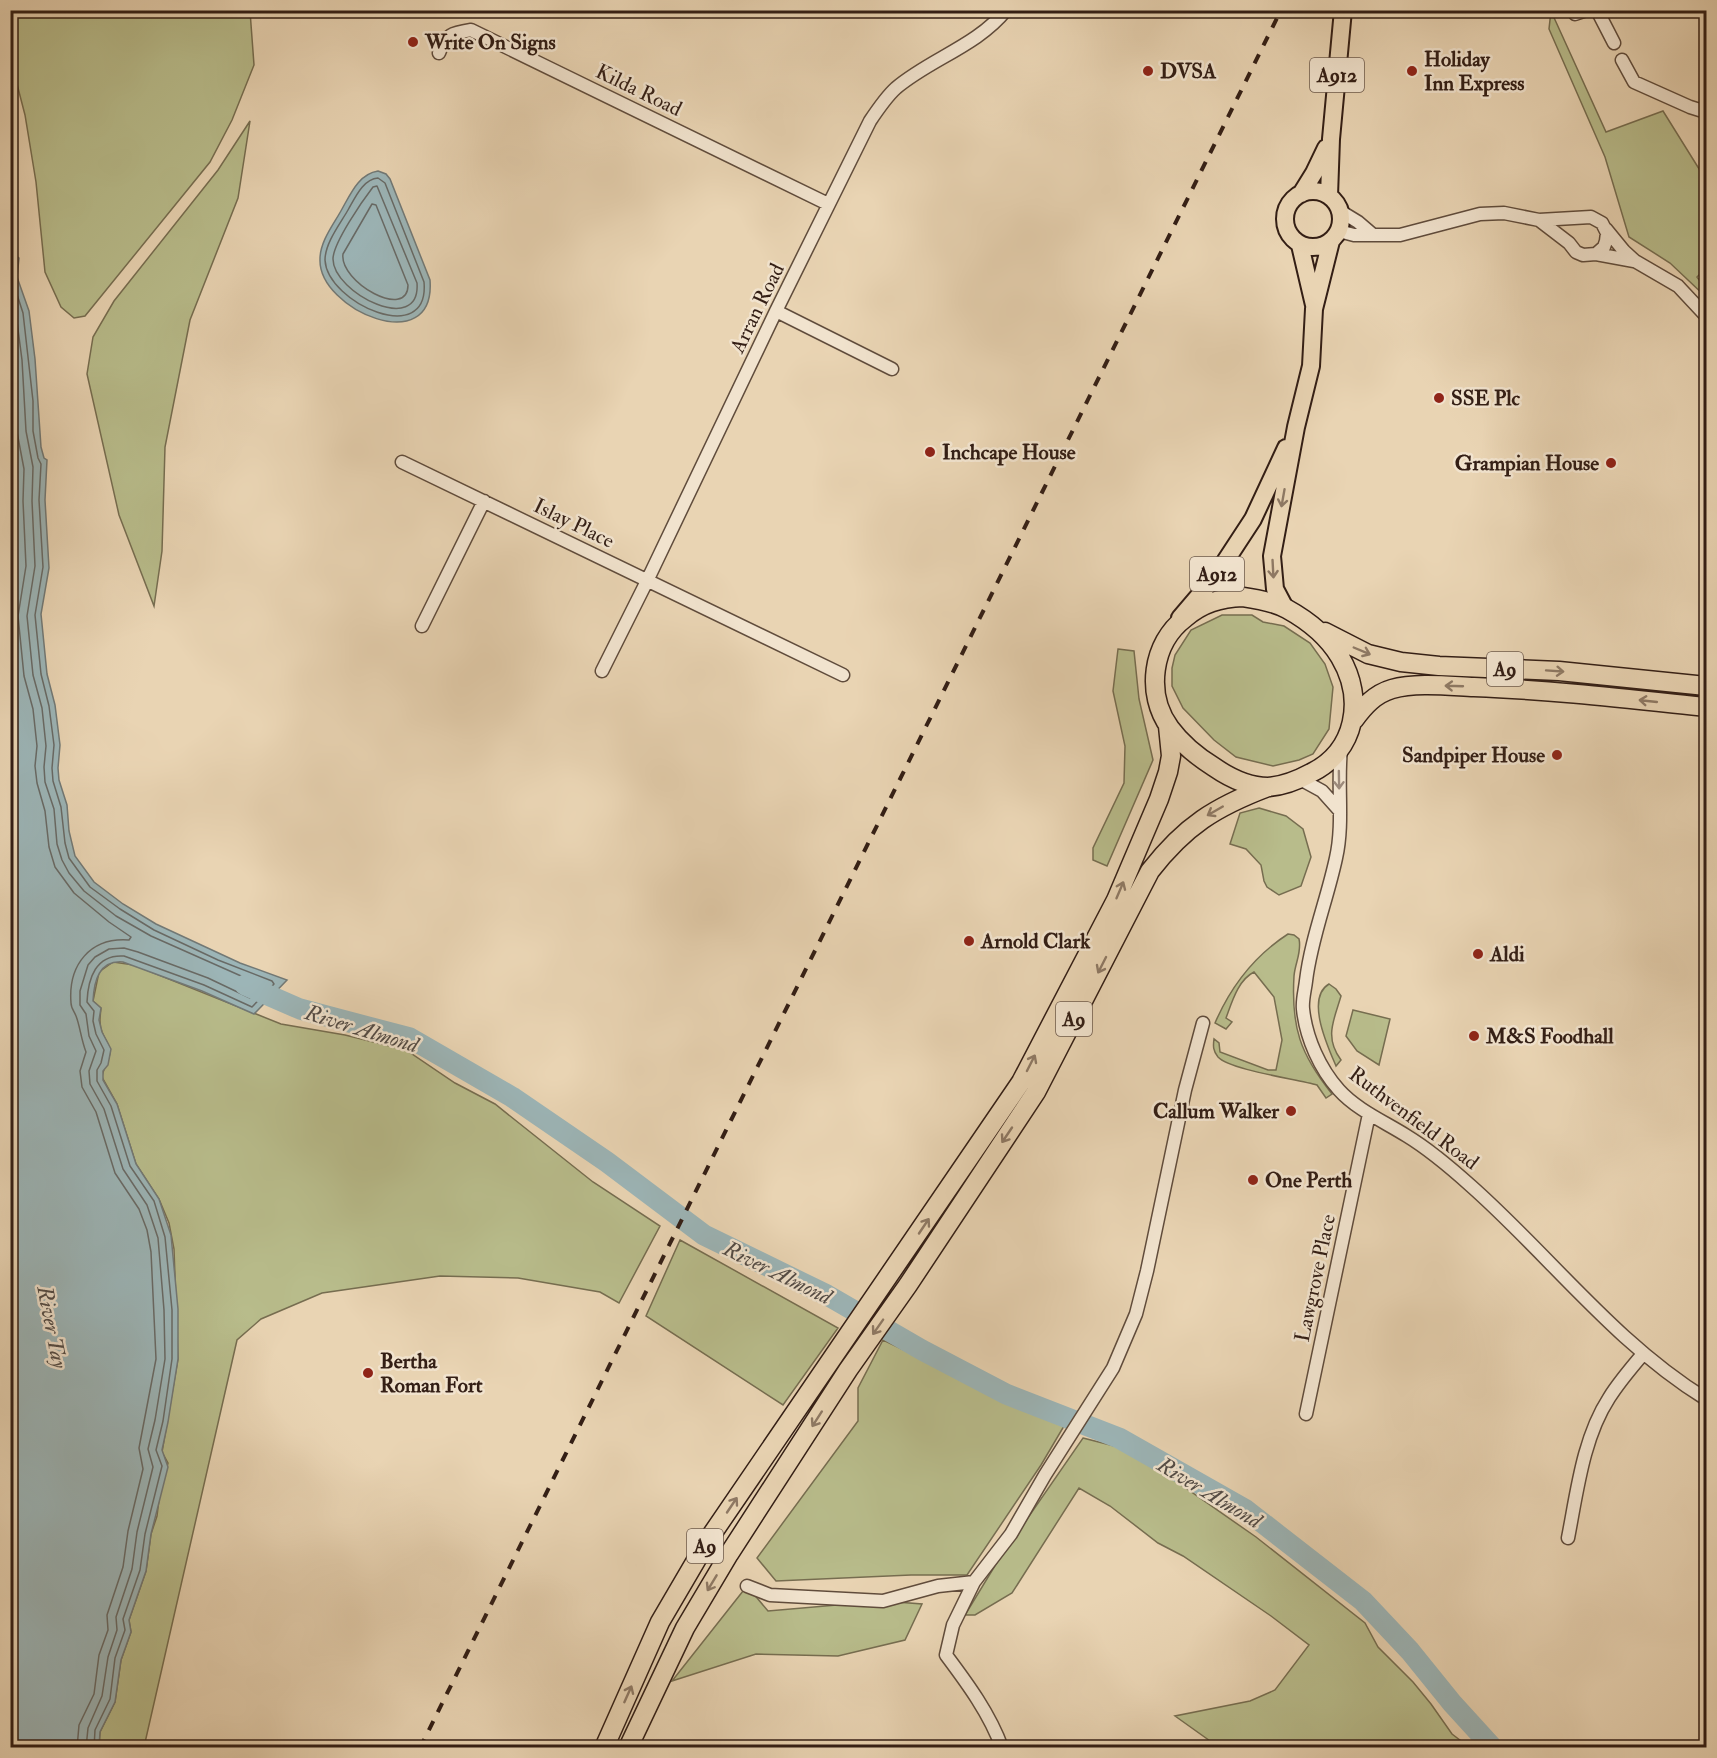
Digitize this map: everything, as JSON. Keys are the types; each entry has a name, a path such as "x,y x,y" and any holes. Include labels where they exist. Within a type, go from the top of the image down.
{"highway":[{"path":"1224,598 1253,599 1285,608 1310,624 1329,642 1347,671 1354,702 1354,720 1341,749 1324,765 1300,778 1268,787 1235,780 1197,755 1168,726 1161,711 1155,677 1158,656 1167,636 1176,624 1204,604 1224,598"},
{"name":"A9","path":"1310,624 1368,654 1401,662 1439,666 1559,671 1707,686"},
{"name":"A9","path":"1354,720 1365,706 1383,692 1395,688 1434,686 1551,690 1707,707"},
{"name":"A9","path":"604,1748 660,1622 708,1540 1021,1082 1116,900 1159,800 1168,772 1171,743 1168,726"},
{"name":"A9","path":"628,1748 690,1619 729,1554 848,1370 908,1285 1036,1092 1150,871 1169,846 1200,819 1234,800 1268,787"}],"main road":[{"name":"A912","path":"1329,196 1331,139 1343,10"},
{"name":"A912","path":"1314,309 1300,245 1289,235 1285,220 1288,206 1301,194 1331,139"},
{"path":"1301,194 1315,191 1329,196 1340,211"},
{"name":"A912","path":"1285,608 1275,589 1272,556 1296,427 1311,366 1314,309 1341,218 1340,211"},
{"path":"1300,245 1316,248 1335,236"},
{"name":"A912","path":"1176,624 1215,577 1253,519 1296,427"}],"street":[{"name":"Arran Road","path":"602,671 870,121 894,90 915,74 983,32 1006,10"},
{"path":"1597,10 1614,43"},
{"name":"Kilda Road","path":"439,53 443,41 453,33 471,30 828,204"},
{"path":"1622,60 1634,82 1690,108 1707,112"},
{"path":"1340,211 1372,234"},
{"path":"1335,236 1400,235 1480,214 1504,213 1539,220 1578,219 1591,216 1602,223 1635,261 1678,286 1707,316"},
{"path":"1569,243 1568,230 1578,219"},
{"path":"1539,220 1582,255 1596,254 1635,261"},
{"path":"1596,254 1604,247 1605,228"},
{"path":"776,311 892,369"},
{"name":"Islay Place","path":"402,462 843,675"},
{"path":"422,626 484,501"},
{"name":"Ruthvenfield Road","path":"1341,749 1338,770 1339,810 1336,857 1310,954 1303,1008 1311,1043 1322,1068 1340,1092 1369,1114 1408,1136 1472,1187 1643,1354 1707,1399"},
{"path":"1300,778 1322,791 1339,810"},
{"path":"1002,1748 967,1683 946,1655 953,1625 974,1582 1011,1534 1045,1475 1113,1368 1136,1314 1185,1090 1203,1023"},
{"name":"Lawgrove Place","path":"1306,1414 1369,1114"},
{"path":"1568,1538 1581,1474 1593,1432 1609,1398 1643,1354"},
{"path":"747,1586 770,1594 883,1601 938,1586 974,1582"}],"green space":[{"path":"10,11 250,11 254,65 232,120 210,162 85,316 74,318 61,307 45,272 36,182 25,115 11,61"},
{"path":"1551,11 1606,132 1663,111 1706,180 1706,268 1697,277 1706,289 1706,297 1670,263 1629,237 1605,157 1549,29"},
{"path":"250,121 238,198 190,320 165,447 162,551 154,606 119,515 87,374 93,337 114,301 218,170"},
{"path":"1222,615 1252,615 1263,622 1284,626 1310,643 1325,664 1333,687 1329,729 1313,754 1273,766 1236,757 1214,740 1183,708 1172,686 1175,655 1191,630"},
{"path":"1118,649 1134,651 1139,699 1153,760 1107,866 1093,860 1093,848 1124,783 1125,746 1113,691"},
{"path":"1259,808 1286,816 1303,829 1311,857 1301,886 1279,895 1267,887 1261,865 1246,849 1230,844 1240,813"},
{"path":"1288,934 1299,939 1300,944 1293,994 1296,1025 1305,1053 1332,1094 1326,1098 1317,1085 1236,1066 1225,1062 1215,1053 1214,1039 1219,1043 1220,1052 1268,1070 1276,1070 1282,1040 1274,997 1254,972 1244,980 1233,999 1226,1018 1232,1022 1226,1029 1215,1023 1236,984 1254,962"},
{"path":"113,962 134,965 281,1024 345,1035 406,1050 455,1083 495,1104 593,1182 660,1226 619,1303 600,1292 518,1278 440,1276 322,1293 261,1319 237,1340 144,1747 99,1747 100,1732 115,1702 121,1660 131,1632 129,1620 146,1571 151,1534 168,1463 162,1452 178,1359 174,1249 169,1223 159,1199 136,1164 117,1104 102,1077 110,1050 101,1029 101,1008 93,1001 99,972"},
{"path":"1329,984 1341,996 1332,1028 1333,1044 1341,1060 1336,1066 1320,1023 1319,1000 1322,991"},
{"path":"1353,1010 1390,1019 1379,1065 1357,1051 1346,1036"},
{"path":"680,1240 838,1328 783,1405 646,1316"},
{"path":"883,1340 1064,1426 1041,1465 967,1575 776,1581 757,1558 858,1421 858,1388"},
{"path":"1083,1438 1126,1449 1144,1459 1256,1537 1365,1623 1378,1647 1413,1682 1452,1734 1469,1747 1220,1748 1175,1716 1250,1701 1275,1690 1309,1645 1183,1556 1158,1543 1110,1506 1079,1488 1012,1593 975,1615 965,1615 996,1564"},
{"path":"747,1586 768,1611 883,1601 922,1604 905,1640 838,1656 756,1654 672,1681"}],"water":[{"path":"378,171 386,174 390,179 430,280 427,304 415,318 397,322 376,319 356,309 337,295 324,278 320,259 325,239 352,191 366,176"},
{"name":"River Tay","path":"11,252 19,258 17,277 29,311 41,447 44,458 47,460 45,500 49,568 41,614 47,674 55,705 60,745 59,780 67,805 69,831 75,856 94,882 123,904 156,924 240,963 287,980 254,1014 202,991 123,962 108,964 103,968 95,986 93,1001 101,1008 99,1020 102,1032 111,1049 108,1065 103,1071 103,1080 117,1104 136,1164 159,1199 171,1235 178,1309 178,1359 162,1450 168,1467 151,1534 146,1571 129,1620 131,1632 121,1660 115,1702 100,1732 99,1747 11,1747"}],"waterway":[{"name":"River Almond","path":"245,985 300,1009 410,1038 512,1097 607,1162 704,1235 827,1295 922,1350 1006,1394 1119,1438 1246,1510 1363,1601 1410,1651 1452,1703 1493,1748"}],"railway":[{"path":"420,1748 1281,10"}],"place":[{"name":"Write On Signs","path":"413,42"},
{"name":"DVSA","path":"1148,71"},
{"name":"Holiday Inn Express","path":"1412,71"},
{"name":"SSE Plc","path":"1439,398"},
{"name":"Inchcape House","path":"930,452"},
{"name":"Grampian House","path":"1611,463"},
{"name":"Sandpiper House","path":"1557,755"},
{"name":"Arnold Clark","path":"969,941"},
{"name":"Aldi","path":"1478,954"},
{"name":"M&S Foodhall","path":"1474,1036"},
{"name":"Callum Walker","path":"1291,1111"},
{"name":"One Perth","path":"1253,1180"},
{"name":"Bertha Roman Fort","path":"368,1373"}]}
